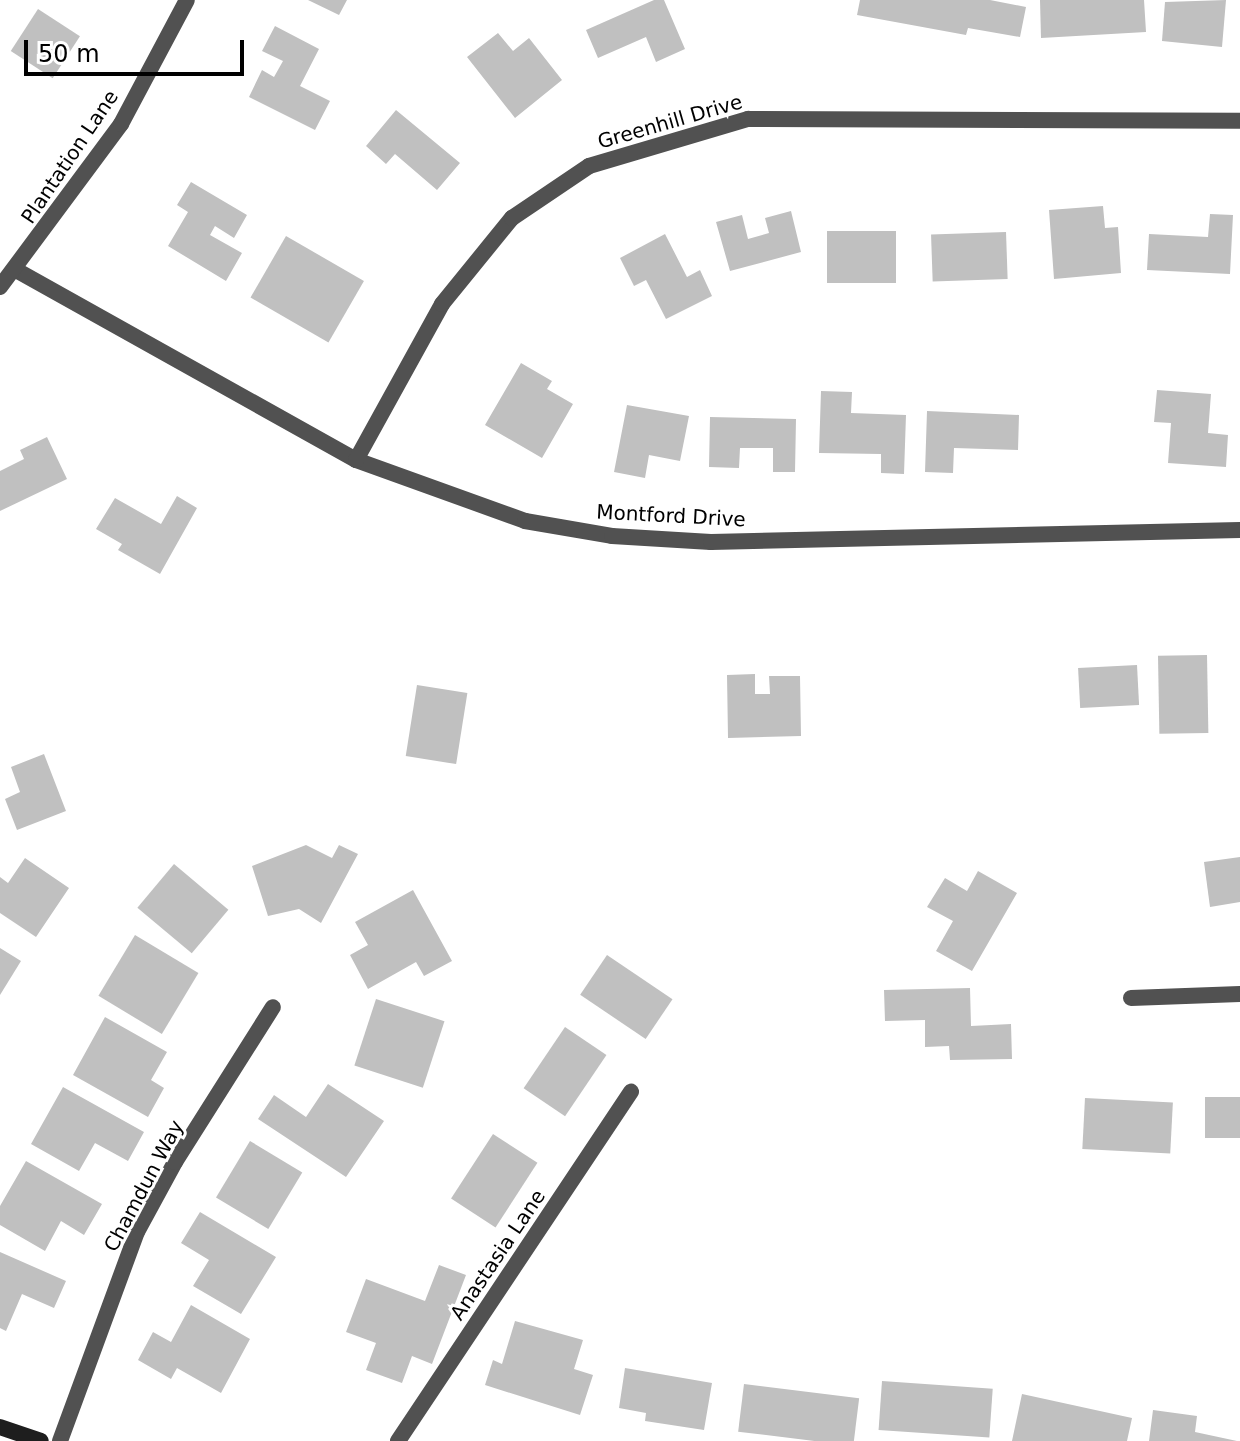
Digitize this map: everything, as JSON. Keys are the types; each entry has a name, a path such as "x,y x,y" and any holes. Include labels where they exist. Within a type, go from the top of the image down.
{"street":[{"name":"Plantation Lane","path":"0,287 16,270 121,124 187,0"},
{"name":"Greenhill Drive","path":"356,460 442,304 512,218 589,166 748,119 879,115 1240,121"},
{"name":"Montford Drive","path":"16,270 356,460 525,521 612,536 711,542 1240,530"},
{"path":"1131,998 1240,994"},
{"name":"Chamdun Way","path":"60,1441 137,1232 175,1162 273,1007"},
{"name":"Anastasia Lane","path":"398,1441 631,1091"},
{"path":"0,1427 41,1441"}],"building":[{"path":"308,0 347,0 339,15"},
{"path":"654,0 664,0 685,49 656,62 646,37 598,58 586,30"},
{"path":"860,0 990,0 1026,7 1020,37 968,28 966,35 857,15"},
{"path":"1040,0 1144,0 1146,32 1041,38"},
{"path":"1226,0 1222,47 1162,41 1165,2"},
{"path":"38,9 80,36 53,78 11,51"},
{"path":"275,26 319,49 300,86 330,101 315,130 249,97 262,70 274,77 283,61 262,51"},
{"path":"498,33 513,51 529,38 562,80 515,118 467,57"},
{"path":"396,110 460,163 437,190 395,154 386,164 366,146"},
{"path":"191,182 247,215 234,238 215,226 210,235 242,253 226,281 168,246 188,212 177,205"},
{"path":"1103,206 1105,228 1118,227 1121,273 1054,279 1049,210"},
{"path":"791,211 801,252 730,271 716,222 742,215 748,239 769,233 765,218"},
{"path":"1210,214 1233,215 1230,274 1147,270 1149,234 1208,237"},
{"path":"827,231 896,231 896,283 827,283"},
{"path":"1006,232 1008,279 933,282 931,235"},
{"path":"665,234 687,277 700,270 712,296 666,319 646,280 634,286 620,258"},
{"path":"286,236 364,281 328,342 250,297"},
{"path":"521,363 552,381 547,389 573,404 542,458 485,425"},
{"path":"1157,390 1211,394 1208,433 1228,435 1226,467 1168,463 1171,423 1154,422"},
{"path":"821,391 852,392 851,413 906,415 904,474 881,473 881,454 819,453"},
{"path":"627,405 689,416 680,461 649,455 645,478 614,472"},
{"path":"927,411 1019,415 1018,450 954,448 953,473 925,472"},
{"path":"710,417 796,419 795,472 773,472 773,448 740,448 739,468 709,467"},
{"path":"47,437 67,479 0,511 0,471 24,459 20,450"},
{"path":"177,496 197,508 160,574 118,550 122,544 96,529 115,498 161,524"},
{"path":"1207,655 1208,733 1159,734 1158,656"},
{"path":"1137,665 1139,705 1080,708 1078,668"},
{"path":"755,674 755,694 770,694 769,676 800,676 801,736 728,738 727,675"},
{"path":"417,685 467,693 456,764 406,756"},
{"path":"44,754 66,811 17,830 5,799 20,792 11,767"},
{"path":"306,845 332,858 339,845 358,854 321,923 299,909 268,916 252,866"},
{"path":"1240,857 1240,902 1210,907 1204,862"},
{"path":"25,858 69,888 36,937 0,913 0,877 8,883"},
{"path":"174,864 228,910 192,953 137,908"},
{"path":"978,871 1017,893 972,971 936,951 953,921 927,907 945,878 967,891"},
{"path":"413,890 452,961 424,976 416,962 368,989 350,955 368,945 355,922"},
{"path":"135,935 198,973 162,1034 98,996"},
{"path":"0,948 21,961 0,995"},
{"path":"607,955 672,999 646,1039 580,995"},
{"path":"970,988 971,1026 1011,1024 1012,1059 950,1060 949,1046 925,1047 925,1020 885,1021 884,990"},
{"path":"376,999 444,1021 423,1088 354,1066"},
{"path":"105,1017 167,1052 151,1080 164,1088 148,1117 73,1075"},
{"path":"565,1027 606,1055 565,1116 524,1088"},
{"path":"328,1084 384,1121 346,1177 258,1119 274,1095 306,1117"},
{"path":"63,1087 144,1132 128,1161 95,1143 79,1171 31,1144"},
{"path":"1205,1097 1240,1097 1240,1138 1205,1138"},
{"path":"1085,1098 1173,1103 1170,1154 1082,1149"},
{"path":"493,1134 537,1163 496,1227 451,1199"},
{"path":"250,1141 302,1172 268,1229 216,1198"},
{"path":"26,1161 102,1204 84,1235 61,1221 45,1251 0,1225 0,1206"},
{"path":"200,1212 276,1257 241,1314 193,1286 209,1260 181,1243"},
{"path":"0,1252 66,1281 54,1308 22,1294 6,1331 0,1328"},
{"path":"439,1265 466,1275 432,1364 412,1356 402,1383 366,1370 376,1343 346,1332 366,1279 425,1301"},
{"path":"191,1305 250,1339 221,1393 177,1368 171,1379 138,1360 153,1332 171,1342"},
{"path":"515,1321 583,1340 574,1369 593,1375 580,1415 485,1385 493,1360 502,1364"},
{"path":"625,1368 712,1383 704,1430 645,1421 646,1413 619,1408"},
{"path":"882,1381 993,1389 989,1438 879,1430"},
{"path":"744,1384 859,1398 854,1441 814,1441 738,1432"},
{"path":"1022,1394 1132,1418 1127,1441 1012,1441"},
{"path":"1153,1410 1197,1416 1195,1432 1237,1441 1149,1441"}]}
